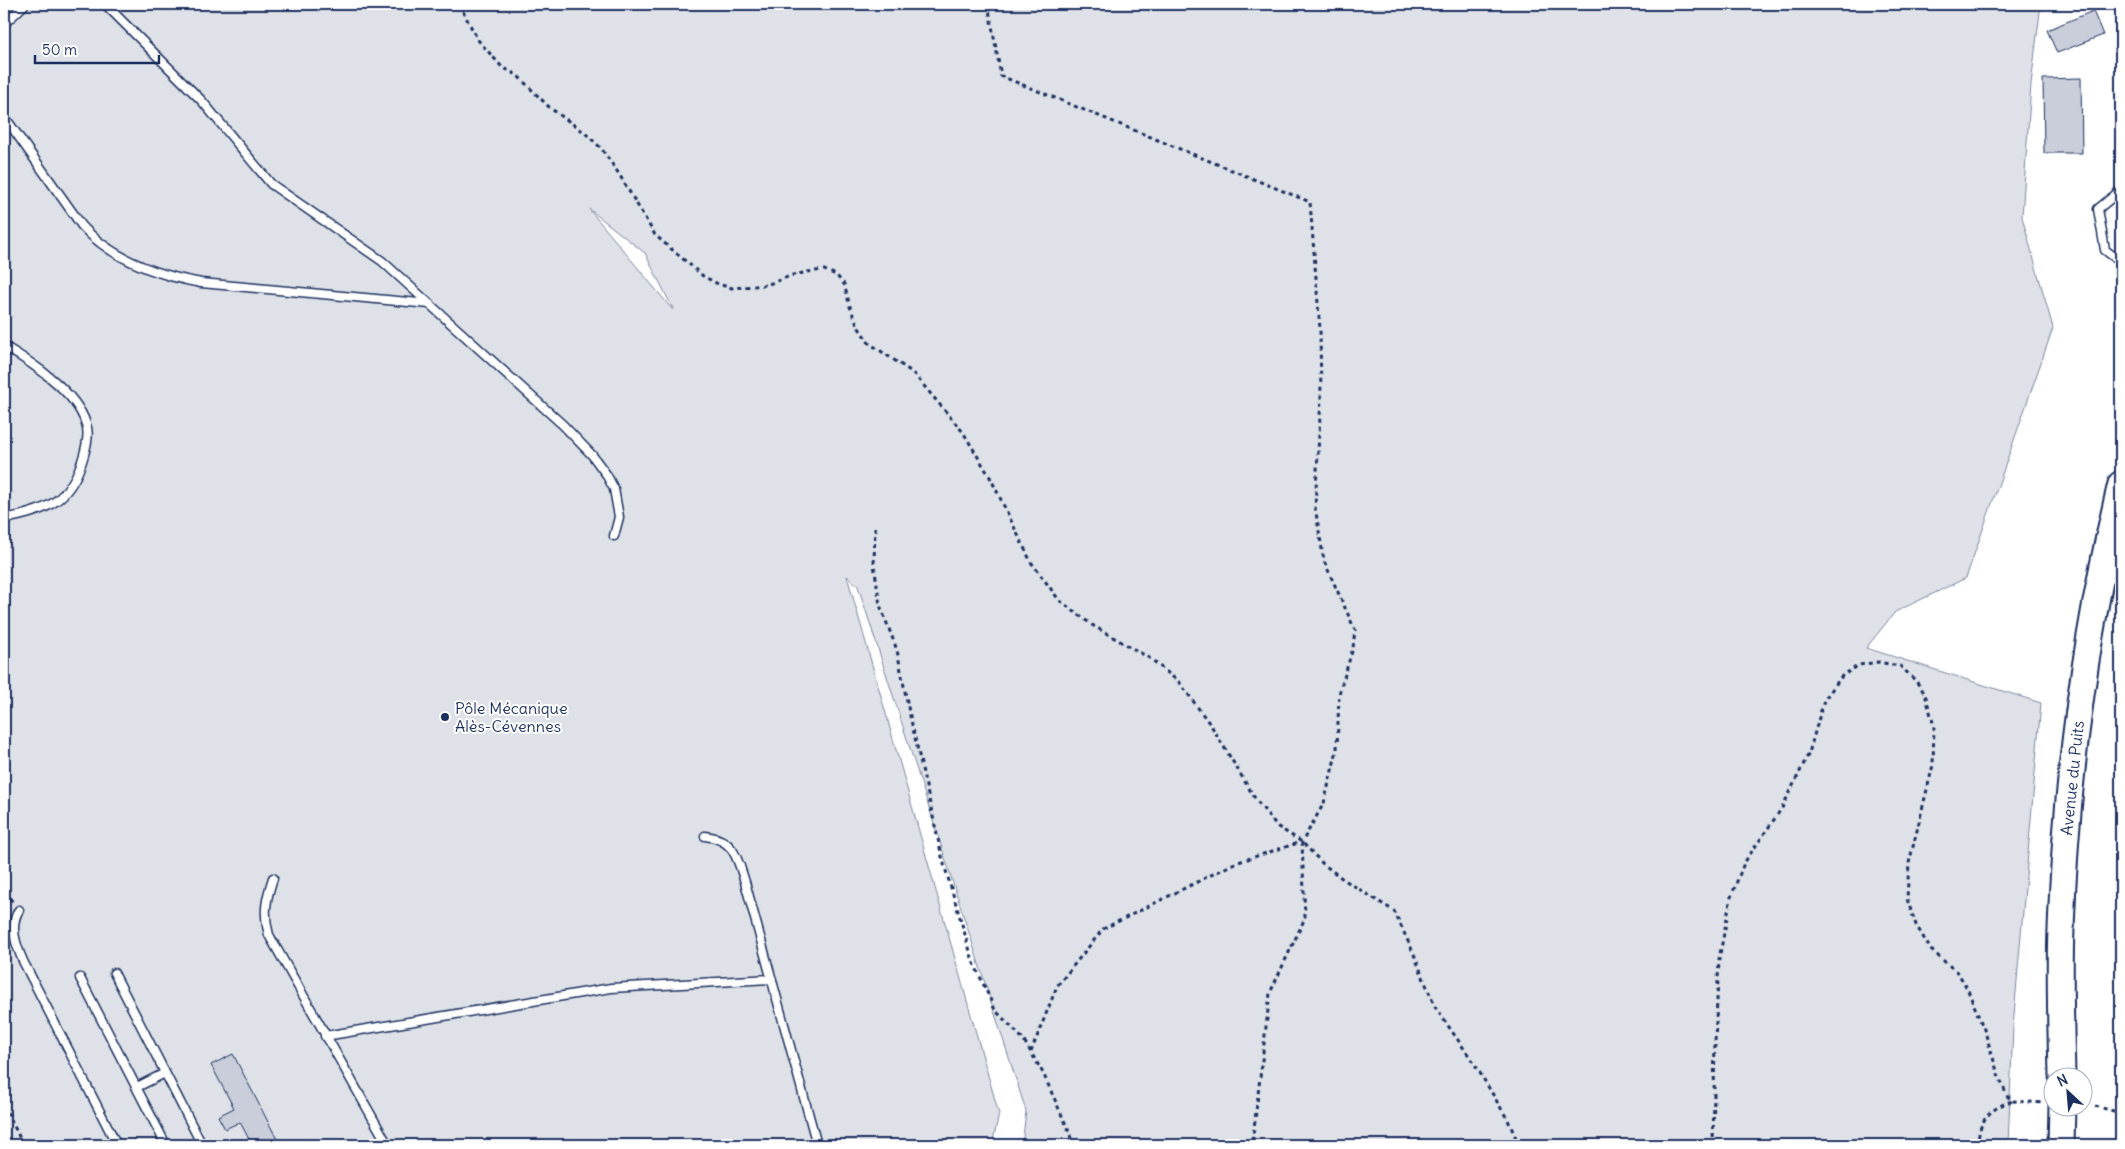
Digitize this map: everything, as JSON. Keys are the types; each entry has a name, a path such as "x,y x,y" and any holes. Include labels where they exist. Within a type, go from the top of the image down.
{"main road":[{"name":"Avenue du Puits","path":"2062,1066 2060,930 2066,832 2076,736 2089,641 2106,547 2121,484"},
{"path":"2057,1116 2061,1145"}],"lane":[{"path":"4,24 25,4"},
{"path":"105,4 202,101 271,184 375,255 563,425 592,455 614,489 619,517 614,536"},
{"path":"4,116 94,240 109,251 132,262 174,278 201,283 430,304"},
{"path":"2121,190 2098,209 2105,250 2121,262"},
{"path":"4,346 52,380 76,405 87,425 86,444 79,471 57,501 45,508 4,519"},
{"path":"705,836 723,840 737,857 816,1145"},
{"path":"273,878 265,905 264,920 269,936 388,1145"},
{"path":"19,910 14,929 15,942 22,961 117,1145"},
{"path":"114,973 202,1145"},
{"path":"80,978 166,1145"},
{"path":"325,1036 611,988 772,979"},
{"path":"137,1087 165,1073"}],"path":[{"path":"459,4 478,40 502,67 517,75 550,108 584,132 601,148 655,234 703,276 718,284 732,288 766,285 793,275 808,272 824,270 836,275 844,284 858,328 869,343 913,373 963,432 990,477 1031,562 1059,600 1092,625 1151,659 1180,683 1212,728 1256,800 1278,827 1302,842 1323,864 1343,879 1394,911 1435,1007 1474,1063 1508,1120 1519,1145"},
{"path":"988,4 1001,76 1310,202 1320,330 1321,398 1316,507 1324,561 1355,630 1353,648 1339,694 1337,750 1324,803 1302,842 1305,918 1270,993 1252,1145"},
{"path":"874,528 874,564 880,605 897,650 924,782 972,960 994,1010 1023,1039 1043,1073 1075,1145"},
{"path":"1713,1145 1719,959 1731,897 1744,863 1782,808 1809,753 1824,700 1842,676 1859,665 1878,662 1900,666 1916,681 1925,694 1934,726 1933,765 1909,863 1907,899 1916,925 1930,950 1958,973 1967,988 1985,1032 2007,1096 2013,1101"},
{"path":"1031,1053 1057,986 1103,929 1235,863 1302,842"},
{"path":"4,876 5,893 19,910"},
{"path":"1978,1145 1981,1124 1989,1113 2001,1105 2013,1101 2042,1104"},
{"path":"4,1105 22,1145"},
{"path":"2095,1106 2121,1112"}],"shaded area":[{"path":"4,4 2041,4 2031,84 2022,217 2053,328 1966,578 1895,612 1866,648 2041,703 2013,1027 2008,1145 1022,1145 1026,1111 858,586 847,576 999,1114 992,1145 4,1145","holes":["589,209 645,253 673,309"]}],"building":[{"path":"2093,11 2103,35 2057,53 2047,30"},
{"path":"2081,78 2082,153 2044,153 2043,79"},
{"path":"233,1054 280,1145 252,1145 240,1122 225,1129 218,1116 234,1108 211,1065"}],"place":[{"name":"Pôle Mécanique Alès-Cévennes","path":"445,717"}]}
